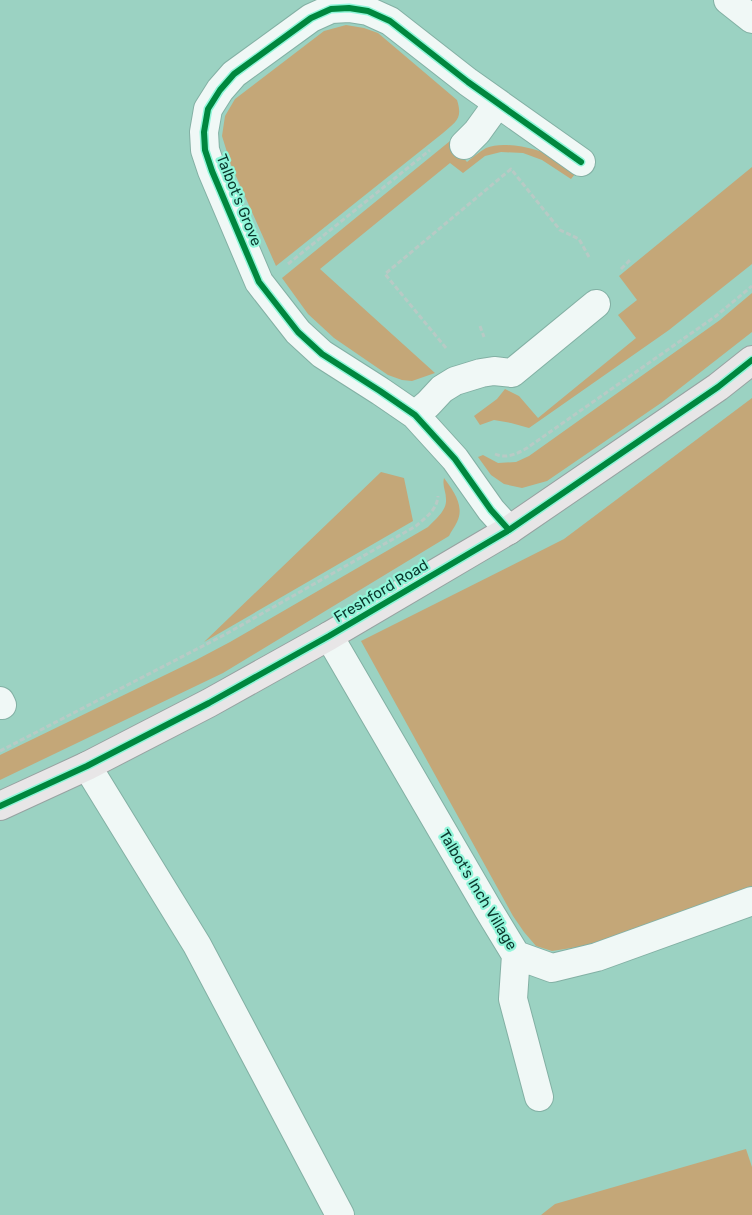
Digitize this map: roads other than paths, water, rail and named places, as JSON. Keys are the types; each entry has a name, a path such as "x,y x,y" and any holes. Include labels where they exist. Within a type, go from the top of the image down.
{"main road":[{"name":"Freshford Road","path":"0,806 87,766 209,703 329,636 509,530 718,387 752,360"}],"street":[{"path":"728,0 752,19"},
{"name":"Talbot's Grove","path":"509,530 491,510 455,460 415,415 322,354 298,332 259,282 205,150 204,132 208,109 220,90 234,74 311,18 331,10 349,8 368,12 390,21 468,82 581,162"},
{"path":"464,145 477,132 498,103"},
{"path":"415,415 442,388 454,381 481,373 494,371 512,372 596,304"},
{"name":"Talbot's Inch Village","path":"329,636 516,955 552,968 597,957 752,902"},
{"path":"87,766 197,945 340,1215"},
{"path":"516,955 513,999 538,1097"}]}
